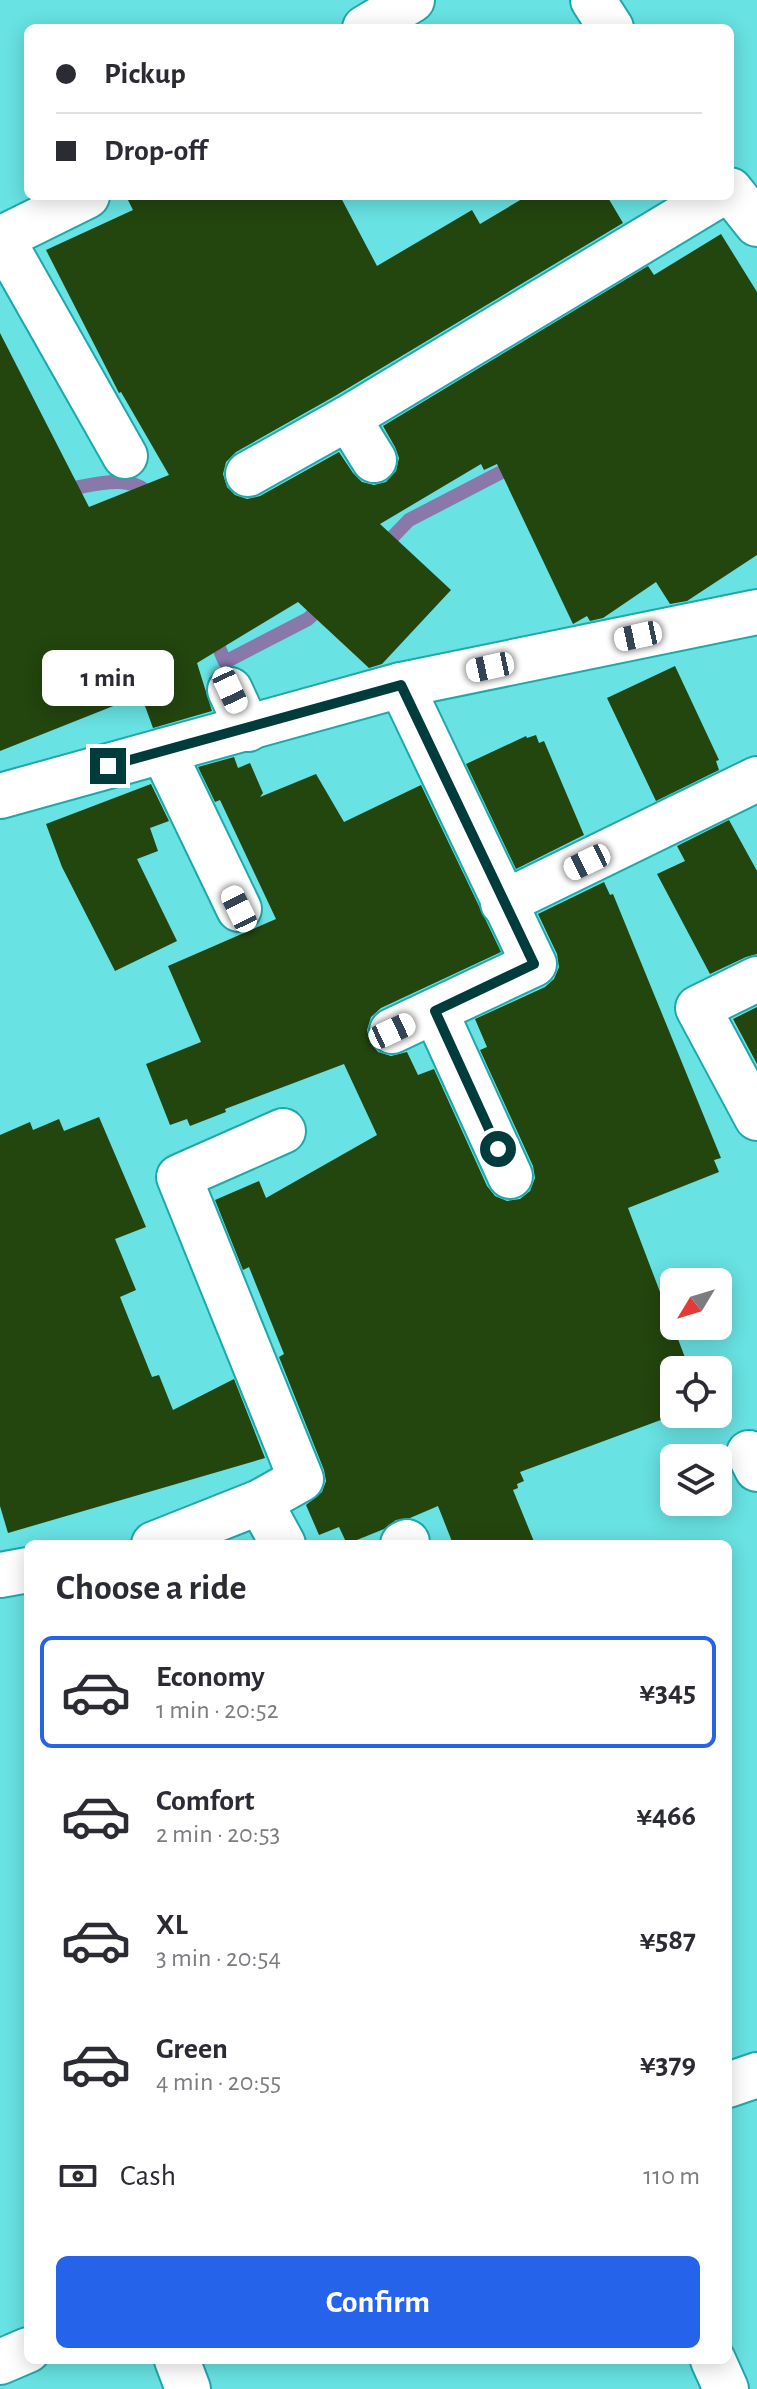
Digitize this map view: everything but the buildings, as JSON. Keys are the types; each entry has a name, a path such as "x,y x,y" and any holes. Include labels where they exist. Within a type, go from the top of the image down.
{"street":[{"path":"372,24 412,0"},
{"path":"593,0 608,24"},
{"path":"734,195 757,224"},
{"path":"79,200 1,239 125,456"},
{"path":"248,474 348,418 710,200"},
{"path":"348,418 374,460"},
{"path":"0,796 401,685 757,612"},
{"path":"392,1031 534,964 401,685"},
{"path":"230,690 248,729"},
{"path":"163,751 239,909"},
{"path":"503,903 757,779"},
{"path":"757,979 698,1008 757,1118"},
{"path":"435,1011 510,1176"},
{"path":"164,1540 260,1502 301,1479 179,1177 283,1131"},
{"path":"260,1502 281,1540"},
{"path":"0,1575 24,1571"},
{"path":"732,2084 757,2075"},
{"path":"0,2362 24,2352"},
{"path":"179,2364 188,2389"},
{"path":"715,2364 726,2389"}],"waterway":[{"path":"380,550 409,520 517,464"},
{"path":"64,490 124,482 144,490 152,499"},
{"path":"213,634 225,662 308,619 325,603"}],"route":[{"path":"108,766 401,685 534,964 435,1011 498,1149"}]}
